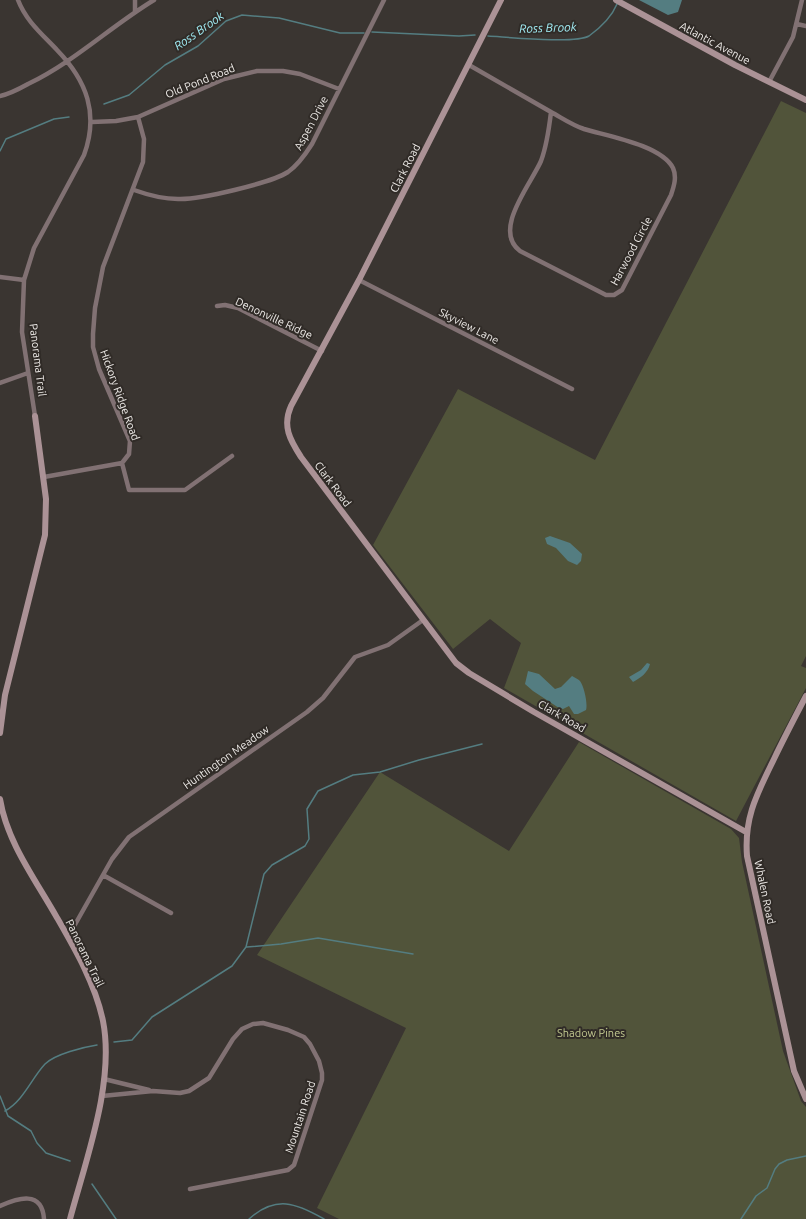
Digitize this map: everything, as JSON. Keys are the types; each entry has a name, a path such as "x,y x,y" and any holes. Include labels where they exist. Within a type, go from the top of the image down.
{"street":[{"name":"Panorama Trail","path":"0,733 5,695 45,535 46,499 44,477 22,332 24,280 34,248 84,156 92,122 85,92 67,61 25,16 18,0"},
{"path":"135,0 135,11"},
{"path":"0,96 11,93 34,82 67,61 135,11 154,0"},
{"name":"Aspen Drive","path":"134,190 161,198 186,199 269,180 292,169 304,157 320,128 384,0"},
{"name":"Clark Road","path":"501,0 359,280 288,414 286,427 288,434 301,457 451,658 468,673 746,832"},
{"name":"Atlantic Avenue","path":"616,0 769,82 806,100"},
{"path":"769,82 793,37 802,0"},
{"path":"797,24 806,26"},
{"name":"Harwood Circle","path":"469,65 582,128 621,139 649,150 664,158 673,169 675,182 671,194 622,290 617,294 606,295 520,251 512,244 510,239 510,224 544,153 551,112"},
{"name":"Old Pond Road","path":"92,122 138,118 224,79 252,72 273,70 292,72 317,79 339,89"},
{"name":"Hickory Ridge Road","path":"122,463 129,454 130,441 107,384 99,369 93,347 92,334 97,292 103,267 134,190 143,162 145,148 143,131 138,118"},
{"path":"0,277 24,280"},
{"name":"Skyview Lane","path":"359,280 572,389"},
{"name":"Denonville Ridge","path":"217,306 225,305 238,308 322,351"},
{"path":"0,383 28,373"},
{"path":"44,477 122,463 129,490 182,491 198,482 232,456"},
{"name":"Huntington Meadow","path":"68,937 120,847 130,837 307,712 323,698 355,657 388,645 423,620"},
{"name":"Whalen Road","path":"806,696 754,799 746,832 747,856 788,1043 798,1083 806,1099"},
{"name":"Panorama Trail","path":"0,799 8,830 31,875 68,937 92,985 101,1014 106,1049 102,1096 70,1219"},
{"path":"103,875 171,913"},
{"name":"Mountain Road","path":"104,1079 153,1091 180,1093 196,1088 214,1072 238,1032 248,1026 258,1023 272,1024 300,1035 310,1044 319,1061 322,1080 294,1165 288,1170 190,1189"},
{"name":"Mountain Road","path":"102,1096 153,1091"},
{"path":"0,1206 17,1198 30,1198 39,1204 43,1210 44,1219"}],"green space":[{"path":"781,101 806,113 806,656 801,666 806,668 806,688 736,821 504,688 521,643 490,619 453,649 373,545 458,389 595,460"},
{"name":"Shadow Pines","path":"579,742 731,829 739,838 742,862 783,1051 801,1101 806,1107 806,1219 339,1219 317,1208 406,1028 257,955 380,772 509,851"}],"water":[{"path":"639,0 682,0 678,12 668,15"},
{"path":"550,536 570,543 582,554 581,561 577,565 568,561 556,548 547,544 545,538"},
{"path":"647,663 650,664 646,673 633,682 629,677 641,670"},
{"path":"528,671 539,674 555,689 561,687 572,676 580,681 584,691 586,710 578,714 574,714 569,706 563,709 559,708 533,691 525,684"}],"waterway":[{"name":"Ross Brook","path":"488,36 556,40 581,38 589,36 601,26 612,13 617,4"},
{"name":"Ross Brook","path":"104,104 129,95 165,65 198,46 226,21 242,15 279,18 340,33 364,33"},
{"name":"Ross Brook","path":"372,32 459,36 475,35"},
{"name":"Ross Brook","path":"0,151 6,139 54,119 69,117"},
{"path":"114,1042 132,1040 152,1017 232,966 246,947 264,874 272,865 305,846 309,839 307,809 318,791 353,775 380,772 419,760 482,744"},
{"path":"247,947 281,944 318,938 413,954"},
{"path":"5,1111 17,1101 40,1070 50,1060 85,1047 97,1045"},
{"path":"0,1096 8,1116 31,1131 37,1143 46,1153 70,1161"},
{"path":"741,1219 756,1196 767,1188 775,1169 779,1164 787,1160 806,1156"},
{"path":"92,1184 116,1219"},
{"path":"249,1219 259,1211 277,1204 295,1206 314,1213 324,1219"}]}
